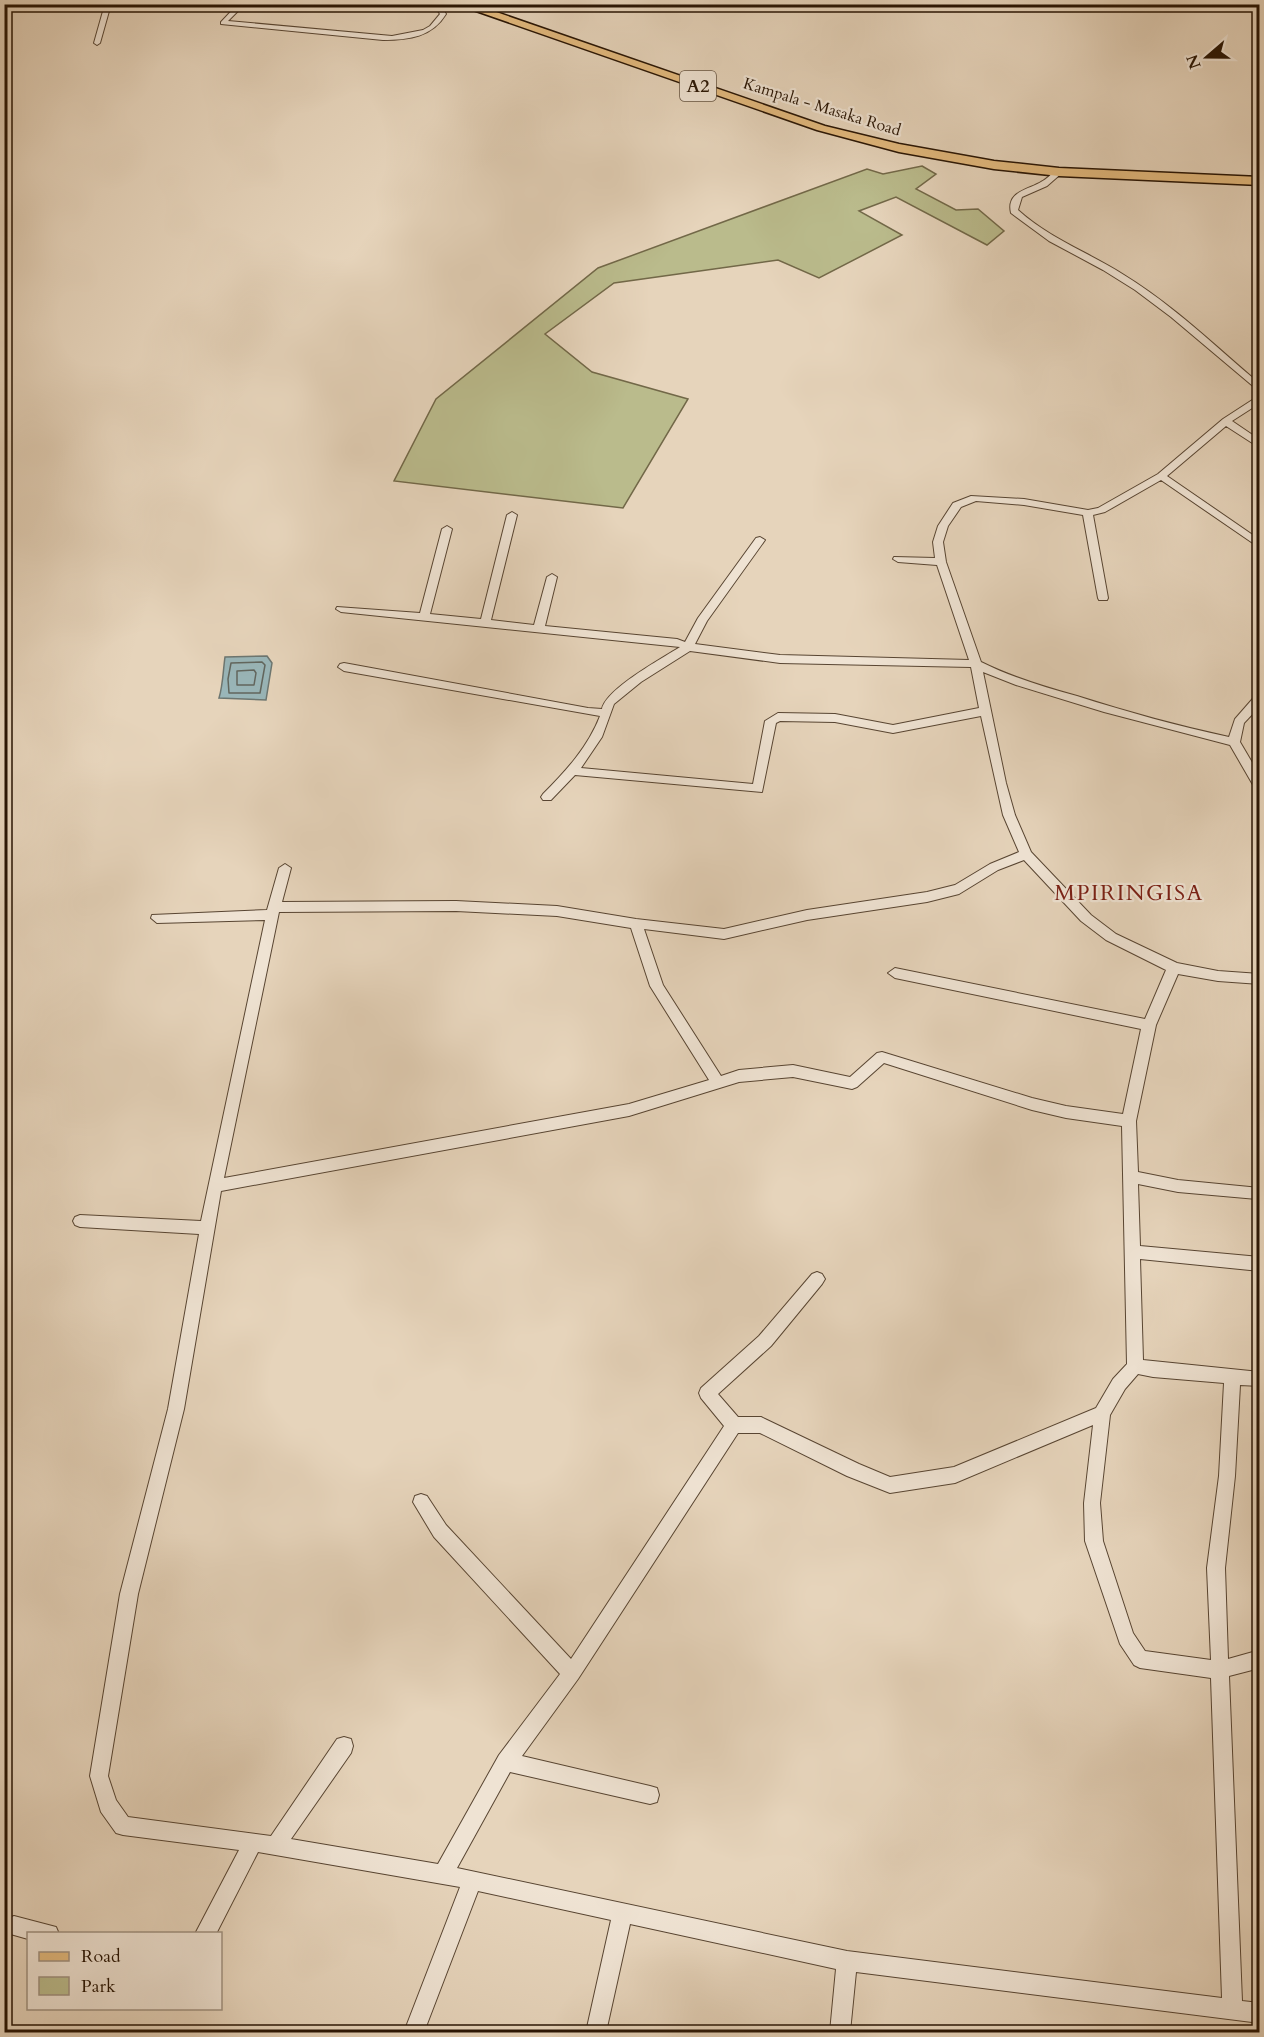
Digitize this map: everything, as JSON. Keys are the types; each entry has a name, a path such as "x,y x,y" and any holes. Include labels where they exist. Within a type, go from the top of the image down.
{"main road":[{"name":"Kampala - Masaka Road","path":"461,4 831,130 947,157 1059,171 1260,181"}],"street":[{"path":"97,43 108,4"},
{"path":"242,4 223,23 393,38 417,34 434,27 443,14 436,4"},
{"path":"1059,171 1043,184 1018,195 1013,202 1014,211 1045,237 1106,268 1136,287 1173,314 1260,389"},
{"path":"1260,398 1226,421 1161,476 1101,510 1088,513 1024,502 975,498 957,505 943,526 938,542 941,562 976,664 1000,783 1009,815 1026,854 1086,918 1111,937 1174,968 1218,976 1260,979"},
{"path":"1226,421 1260,445"},
{"path":"1161,476 1260,545"},
{"path":"1088,513 1103,598"},
{"path":"485,623 512,515"},
{"path":"424,617 447,529"},
{"path":"547,797 573,771 602,728 609,703 637,679 688,647 702,620 760,540"},
{"path":"898,559 941,562"},
{"path":"539,628 552,577"},
{"path":"340,609 677,642 688,647 780,659 976,664 996,675 1088,704 1234,742"},
{"path":"344,666 562,708 607,713"},
{"path":"1260,698 1239,722 1234,742 1260,787"},
{"path":"573,771 758,789 771,721 778,717 835,718 893,729 985,711"},
{"path":"158,918 273,911 467,907 557,911 636,924 724,934 807,915 959,890 993,867 1026,854"},
{"path":"285,868 273,911 215,1186 176,1409 129,1594 99,1776 108,1805 123,1826 254,1842 473,1880 847,1961 1260,2013"},
{"path":"636,924 657,986 718,1083"},
{"path":"1174,968 1149,1025 1129,1121 1135,1366 1119,1384 1102,1413 1092,1503 1094,1541 1126,1638 1140,1659 1220,1670 1260,1659"},
{"path":"895,973 1149,1025"},
{"path":"215,1186 629,1110 739,1076 793,1071 852,1083 882,1057 1032,1104 1066,1112 1129,1121"},
{"path":"1131,1177 1178,1186 1257,1193"},
{"path":"80,1221 207,1228"},
{"path":"1133,1252 1260,1264"},
{"path":"817,1279 765,1341 707,1393 734,1425 761,1425 853,1470 890,1485 955,1475 1102,1413"},
{"path":"1135,1366 1153,1370 1260,1379"},
{"path":"1232,1376 1227,1476 1216,1568 1232,2009"},
{"path":"442,1876 506,1762 572,1672 734,1425"},
{"path":"421,1502 440,1530 572,1672"},
{"path":"275,1846 344,1746"},
{"path":"506,1762 650,1795"},
{"path":"206,1932 254,1842"},
{"path":"414,2032 473,1880"},
{"path":"596,2032 623,1912"},
{"path":"14,1926 40,1932"},
{"path":"840,2032 847,1961"}],"green space":[{"path":"922,166 936,174 916,189 956,210 978,209 1004,231 987,245 896,197 859,211 902,235 819,278 778,260 614,283 545,334 592,372 688,399 623,508 394,481 436,399 598,268 867,169 883,174"}],"water":[{"path":"267,656 272,663 266,700 219,698 225,657"}],"district":[{"name":"MPIRINGISA","path":"1129,893"}]}
